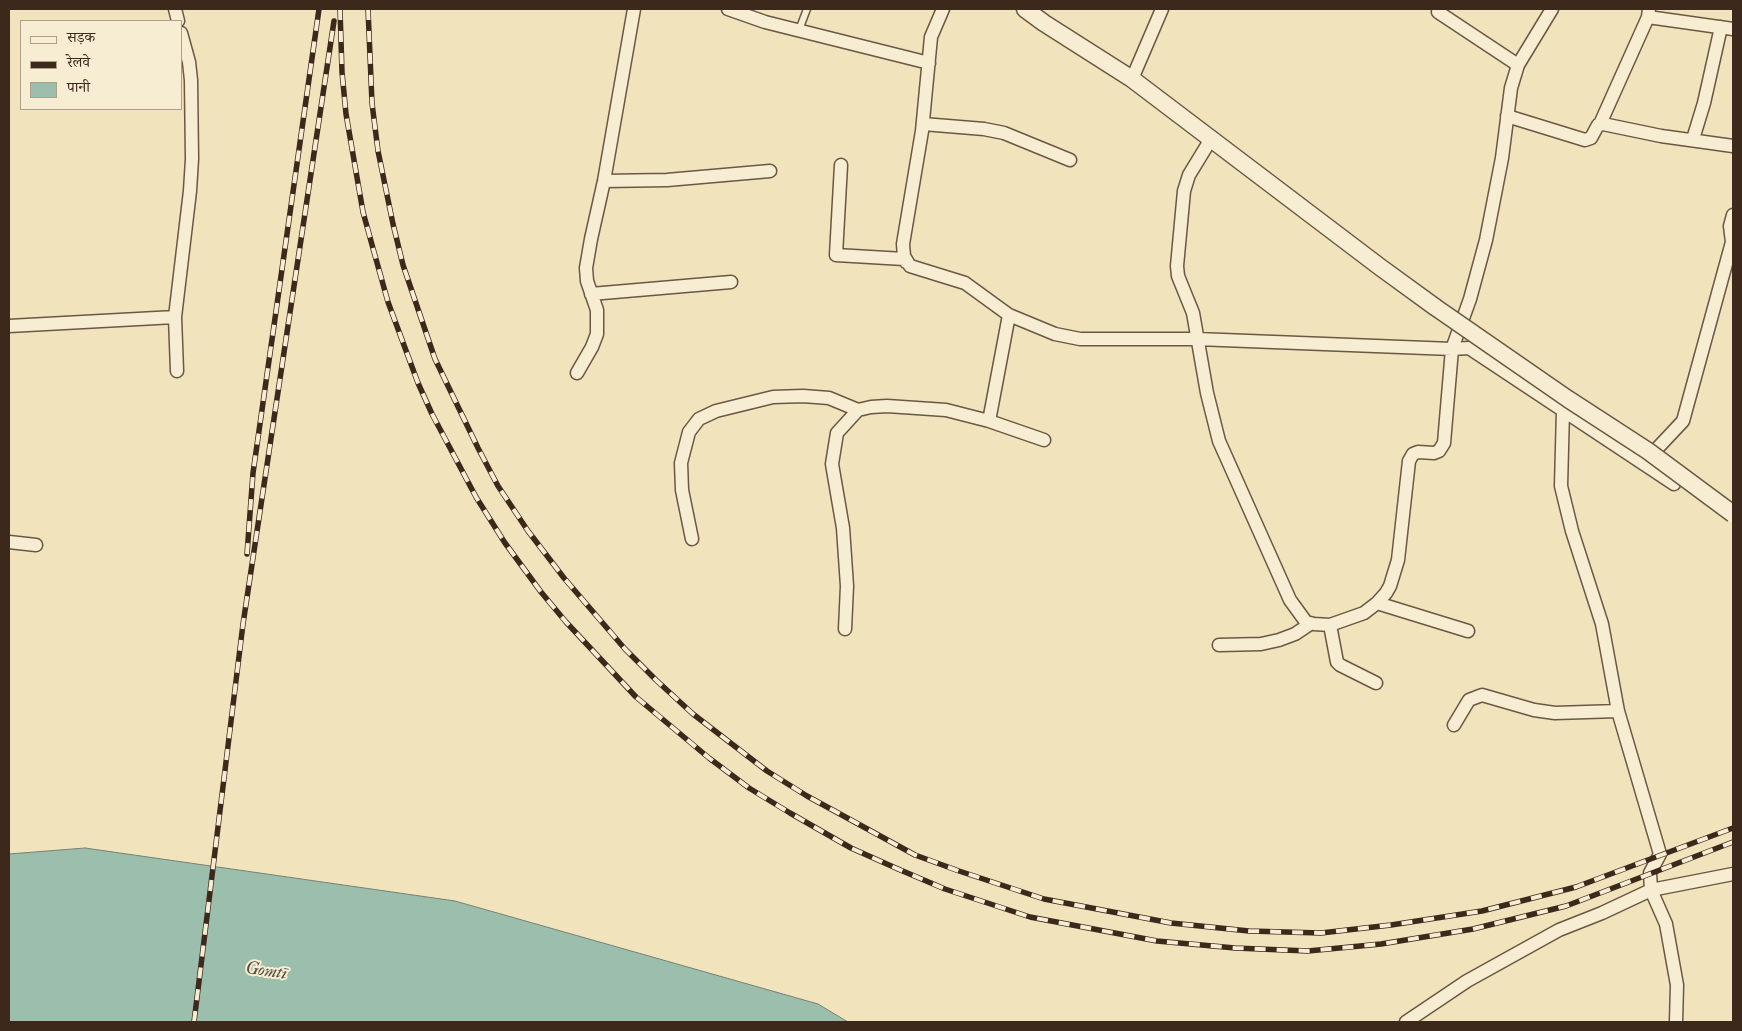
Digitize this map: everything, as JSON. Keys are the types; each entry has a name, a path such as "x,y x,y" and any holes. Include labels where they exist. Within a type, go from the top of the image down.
{"street":[{"path":"577,372 592,347 597,334 597,310 587,281 586,268 604,181 634,9"},
{"path":"728,9 765,22 929,63"},
{"path":"906,262 902,244 923,124 932,37 943,9"},
{"path":"1025,9 1132,79 1435,307 1568,400 1652,454 1733,514"},
{"path":"1132,79 1162,9"},
{"path":"1211,139 1189,176 1184,191 1177,266 1178,276 1193,313 1207,393 1219,442 1290,600 1301,617 1310,624 1330,625 1364,613 1378,603 1390,586 1398,560 1409,461 1413,454 1418,452 1434,453 1439,451 1444,443 1452,349 1470,298 1486,240 1502,158 1511,88 1518,65 1552,9"},
{"path":"1438,12 1518,65"},
{"path":"1507,116 1585,140 1591,138 1596,126 1600,124 1648,13 1675,22 1727,28 1693,139"},
{"path":"177,371 175,317 192,159 191,80 189,62 182,37"},
{"path":"923,124 984,129 1004,134 1070,160"},
{"path":"1600,124 1661,136 1733,146"},
{"path":"841,166 836,255 904,259 910,266 965,283 1009,315 1055,334 1080,339 1197,339 1452,349 1469,348 1674,484"},
{"path":"604,181 667,180 770,171"},
{"path":"1652,454 1683,421 1733,242 1730,226 1733,216"},
{"path":"591,294 731,282"},
{"path":"989,422 1009,315"},
{"path":"9,326 159,316 175,317"},
{"path":"692,539 682,490 681,463 689,432 699,419 716,411 773,397 802,396 829,398 858,410"},
{"path":"845,630 847,586 844,528 832,464 837,433 858,410 887,406 946,410 1044,440"},
{"path":"1563,410 1561,486 1572,531 1602,624 1618,711 1660,854 1650,873 1651,890 1666,924 1677,985 1676,1022"},
{"path":"9,542 36,545"},
{"path":"1378,603 1468,632"},
{"path":"1219,645 1261,644 1279,640 1295,634 1310,624"},
{"path":"1330,625 1337,662 1340,666 1376,683"},
{"path":"1454,725 1469,700 1482,695 1534,710 1555,712 1618,711"},
{"path":"1406,1022 1467,981 1559,930 1602,913 1651,890 1733,874"}],"lane":[{"path":"799,30 807,9"}],"water":[{"name":"Gomtī","path":"85,848 455,901 818,1004 848,1022 9,1022 9,854"}],"railway":[{"path":"247,554 253,473 319,9"},
{"path":"340,9 342,72 346,114 363,212 374,252 388,302 418,383 432,414 476,497 505,543 541,592 566,622 636,697 709,758 749,788 790,813 851,848 898,869 945,889 1030,917 1157,941 1235,948 1308,951 1381,944 1473,929 1566,906 1733,842"},
{"path":"368,9 372,103 378,151 403,265 435,359 498,486 528,531 564,578 625,649 693,714 767,771 807,796 915,855 1044,899 1171,923 1249,931 1321,933 1391,925 1482,911 1576,887 1733,828"},
{"path":"194,1022 243,624 334,21"}]}
